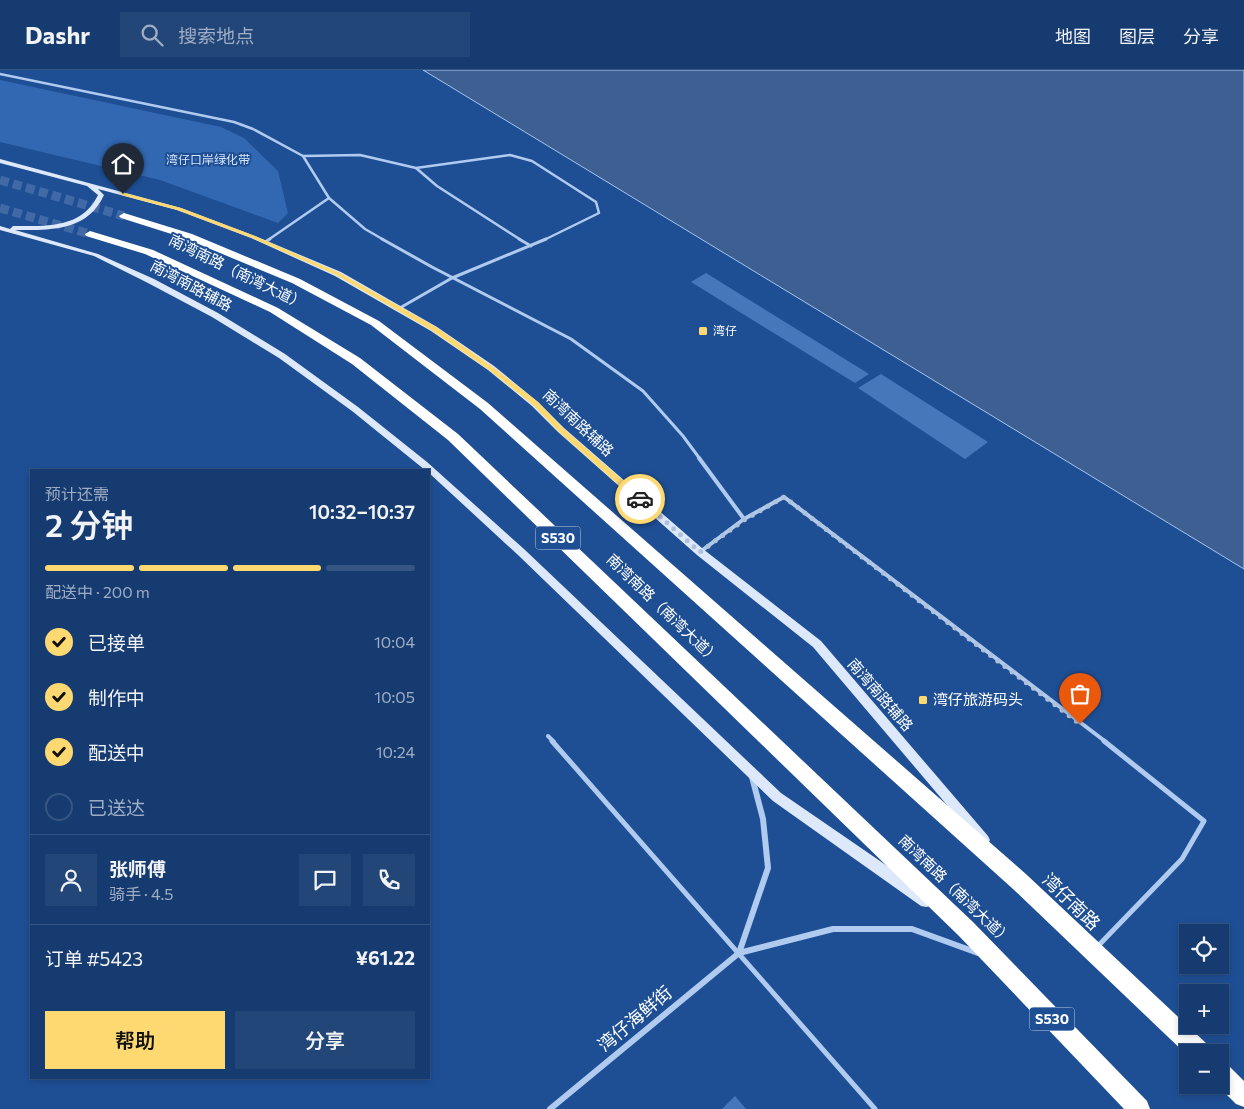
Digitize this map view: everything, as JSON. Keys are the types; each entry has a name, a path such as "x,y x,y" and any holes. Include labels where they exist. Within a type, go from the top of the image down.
{"highway":[{"name":"南湾南路（南湾大道）","path":"124,216 188,236 252,262 296,281 375,323 484,406 1020,882"},
{"name":"南湾南路（南湾大道）","path":"90,234 148,252 202,275 274,310 356,361 446,432 966,929 1139,1109"},
{"name":"湾仔南路","path":"1020,882 1093,952"},
{"path":"1093,952 1191,1044"},
{"path":"1229,1082 1244,1096"}],"main road":[{"name":"南湾南路辅路","path":"0,161 179,209 265,242 338,274 442,334 491,368 535,404 561,430 700,552 817,644 1020,882"},
{"path":"0,228 56,227 72,223 89,214 98,205 101,195 86,183"},
{"name":"南湾南路辅路","path":"0,228 96,255 151,281 215,315 282,356 354,409 429,469"},
{"name":"南湾南路辅路","path":"430,469 528,559 777,797 966,929"}],"street":[{"path":"739,953 768,868 763,819 751,771"},
{"path":"739,953 833,929 912,929 996,960"},
{"name":"湾仔海鲜街","path":"550,1109 739,953"}],"lane":[{"path":"0,74 234,122 253,129 303,156 360,155 416,168 510,155 532,161 596,202 599,213 531,246 452,278 397,309"},
{"path":"303,156 329,198 365,229 452,278 571,338 643,391 683,436 744,520"},
{"path":"416,168 437,186 531,246"},
{"path":"265,242 329,198"},
{"path":"700,552 744,520 784,497 1135,765 1204,821 1182,859 1093,952"},
{"path":"548,736 875,1109"}],"green space":[{"name":"湾仔口岸绿化带","path":"0,80 221,127 244,138 278,171 288,213 278,223 160,180 0,142"}],"shaded area":[{"path":"423,70 1244,70 1244,569"}],"building":[{"path":"706,273 869,374 855,383 691,282"},
{"path":"881,374 988,442 965,459 858,388"},
{"path":"735,1096 746,1109 722,1109"}],"tunnel":[{"path":"0,180 124,216"},
{"path":"0,208 90,234"}],"way so far":[{"path":"640,499 700,552 744,520 784,497 1080,724"}],"place":[{"name":"湾仔","path":"703,331"},
{"name":"湾仔旅游码头","path":"923,700"}],"route":[{"path":"123,194 179,209 254,237 338,274 434,329 491,368 535,404 561,430 640,499"}]}
